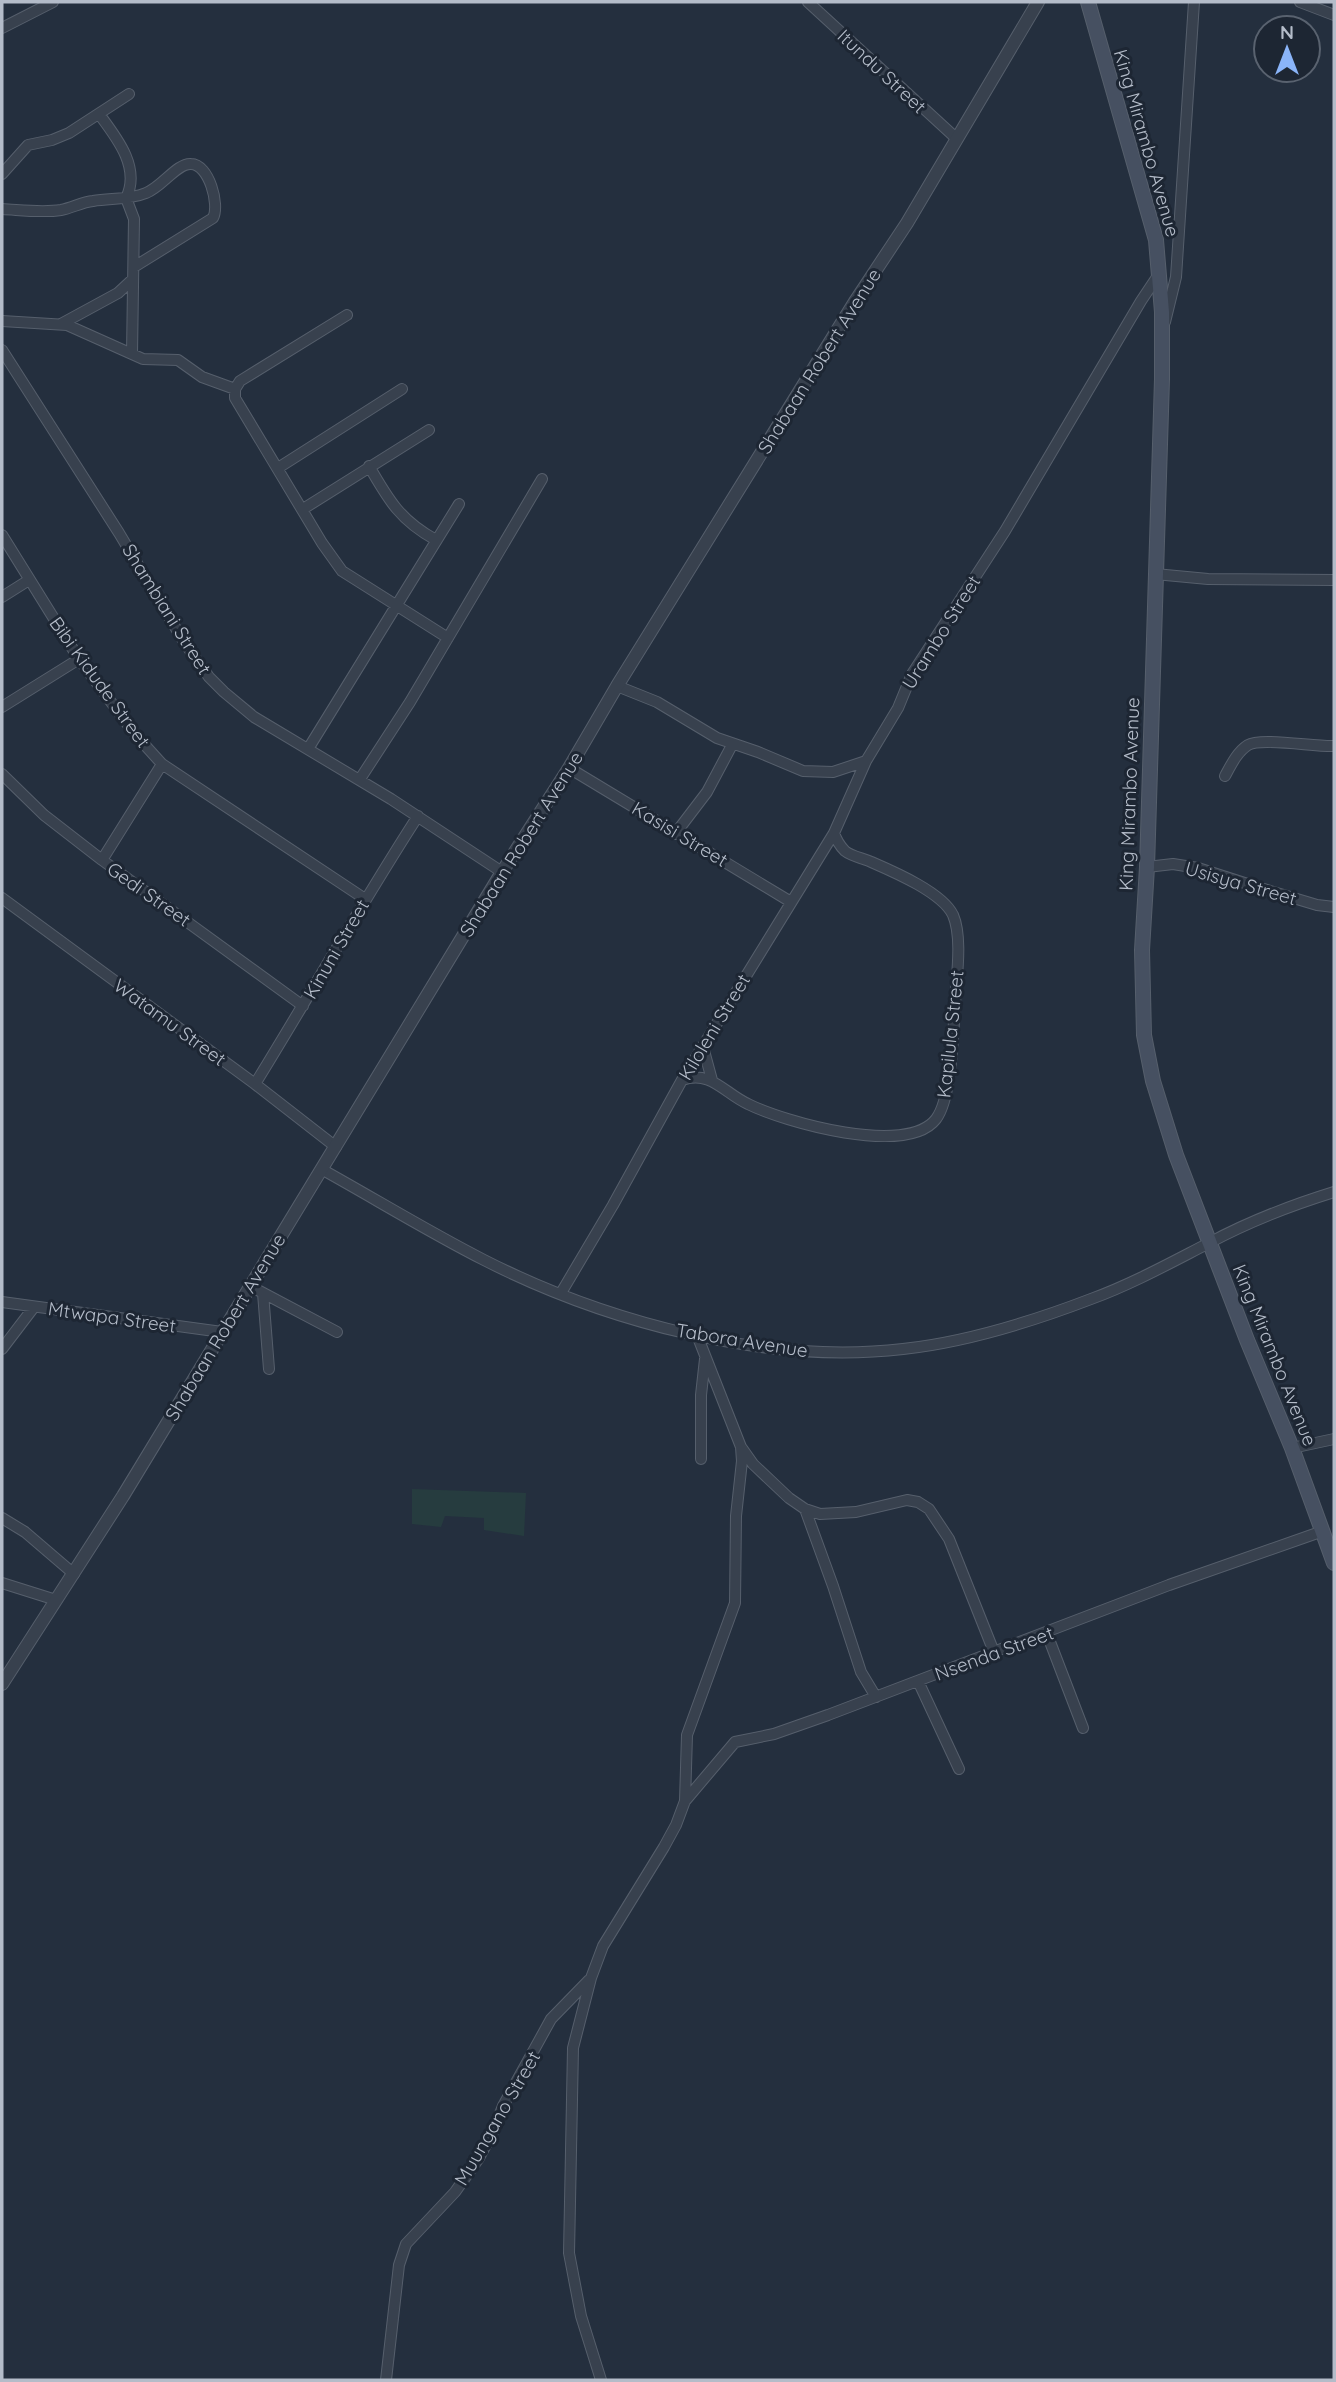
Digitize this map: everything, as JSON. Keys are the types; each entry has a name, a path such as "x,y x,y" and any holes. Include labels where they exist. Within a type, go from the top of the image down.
{"main road":[{"name":"King Mirambo Avenue","path":"1088,2 1156,240 1160,273 1162,331 1142,983 1147,1051 1153,1081 1176,1155 1211,1241 1238,1318 1292,1448 1334,1563"}],"street":[{"path":"2,28 53,2"},
{"name":"Itundu Street","path":"808,2 957,139"},
{"name":"Shabaan Robert Avenue","path":"2,1684 74,1574 323,1170 502,872 569,768 849,311 907,223 1038,2"},
{"path":"1162,331 1176,277 1194,2"},
{"path":"1300,2 1334,15"},
{"path":"2,174 28,145 59,138 129,94"},
{"path":"99,114 119,141 129,164 132,185 126,198 134,215 132,354"},
{"path":"2,209 57,210 96,200 126,198 156,188 178,168 190,163 195,164 210,183 216,214 206,225 134,267"},
{"path":"134,215 147,192"},
{"name":"Urambo Street","path":"866,761 898,708 912,674 1005,531 1160,273"},
{"path":"61,324 118,292 132,280"},
{"path":"346,315 240,381 235,389 235,398 322,543 342,571 448,638"},
{"path":"2,321 61,324 143,359 178,360 202,377 235,389"},
{"name":"Shambiani Street","path":"2,350 119,533 184,642 209,677 246,711 360,779 502,872"},
{"path":"278,468 402,389"},
{"path":"303,509 429,429"},
{"path":"369,467 397,512 408,523 436,540"},
{"path":"360,779 410,702 542,479"},
{"path":"308,749 459,504"},
{"name":"Bibi Kidude Street","path":"2,535 79,659 134,733 162,764 365,899"},
{"path":"1155,574 1208,579 1334,580"},
{"path":"2,597 29,580"},
{"path":"2,707 79,659"},
{"path":"617,686 657,702 732,745 758,752 803,771 833,772 866,761"},
{"path":"1225,776 1242,750 1250,743 1258,741 1334,746"},
{"path":"675,834 706,792 732,745"},
{"name":"Kiloleni Street","path":"561,1293 682,1080 834,833 866,761"},
{"path":"102,860 162,764"},
{"name":"Kasisi Street","path":"569,768 791,902"},
{"name":"Gedi Street","path":"2,774 44,815 102,860 303,1006"},
{"name":"Kinuni Street","path":"255,1084 365,899 418,816"},
{"path":"834,833 848,853"},
{"name":"Kapilula Street","path":"712,1080 737,1098 787,1120 857,1135 904,1135 923,1130 935,1121 943,1107 953,1036 957,953 954,916 947,905 936,896 883,868 848,853 820,855"},
{"name":"Usisya Street","path":"1147,867 1173,864 1198,867 1268,891 1334,907"},
{"name":"Watamu Street","path":"2,898 336,1147"},
{"path":"682,1080 691,1077 712,1080 703,1047"},
{"name":"Tabora Avenue","path":"323,1170 484,1260 561,1293 649,1323 697,1335 808,1352 871,1352 935,1345 1009,1327 1139,1279 1211,1241 1334,1192"},
{"path":"250,1286 337,1332"},
{"path":"263,1293 269,1369"},
{"name":"Mtwapa Street","path":"2,1302 222,1332"},
{"path":"2,1349 34,1307"},
{"name":"Muungano Street","path":"601,2380 580,2316 569,2253 572,2060 578,2024 591,1978 607,1937 664,1847 685,1801 687,1735 735,1603 736,1516 741,1447 697,1335"},
{"path":"701,1459 701,1395 705,1356"},
{"path":"1292,1448 1334,1439"},
{"name":"Muungano Street","path":"741,1447 766,1477 805,1509"},
{"path":"805,1509 835,1515 907,1500 918,1502 929,1509 949,1539 994,1652"},
{"path":"805,1509 860,1672 876,1697"},
{"path":"2,1518 25,1532 74,1574"},
{"name":"Nsenda Street","path":"685,1801 735,1742 774,1734 1047,1634 1170,1585 1323,1531"},
{"path":"2,1583 56,1600"},
{"path":"1047,1634 1083,1728"},
{"path":"918,1681 959,1769"},
{"name":"Muungano Street","path":"386,2380 403,2250 455,2192 479,2158 503,2106 551,2019 591,1978"}],"green space":[{"path":"412,1489 526,1493 524,1536 484,1530 484,1518 445,1516 441,1527 412,1524"}]}
